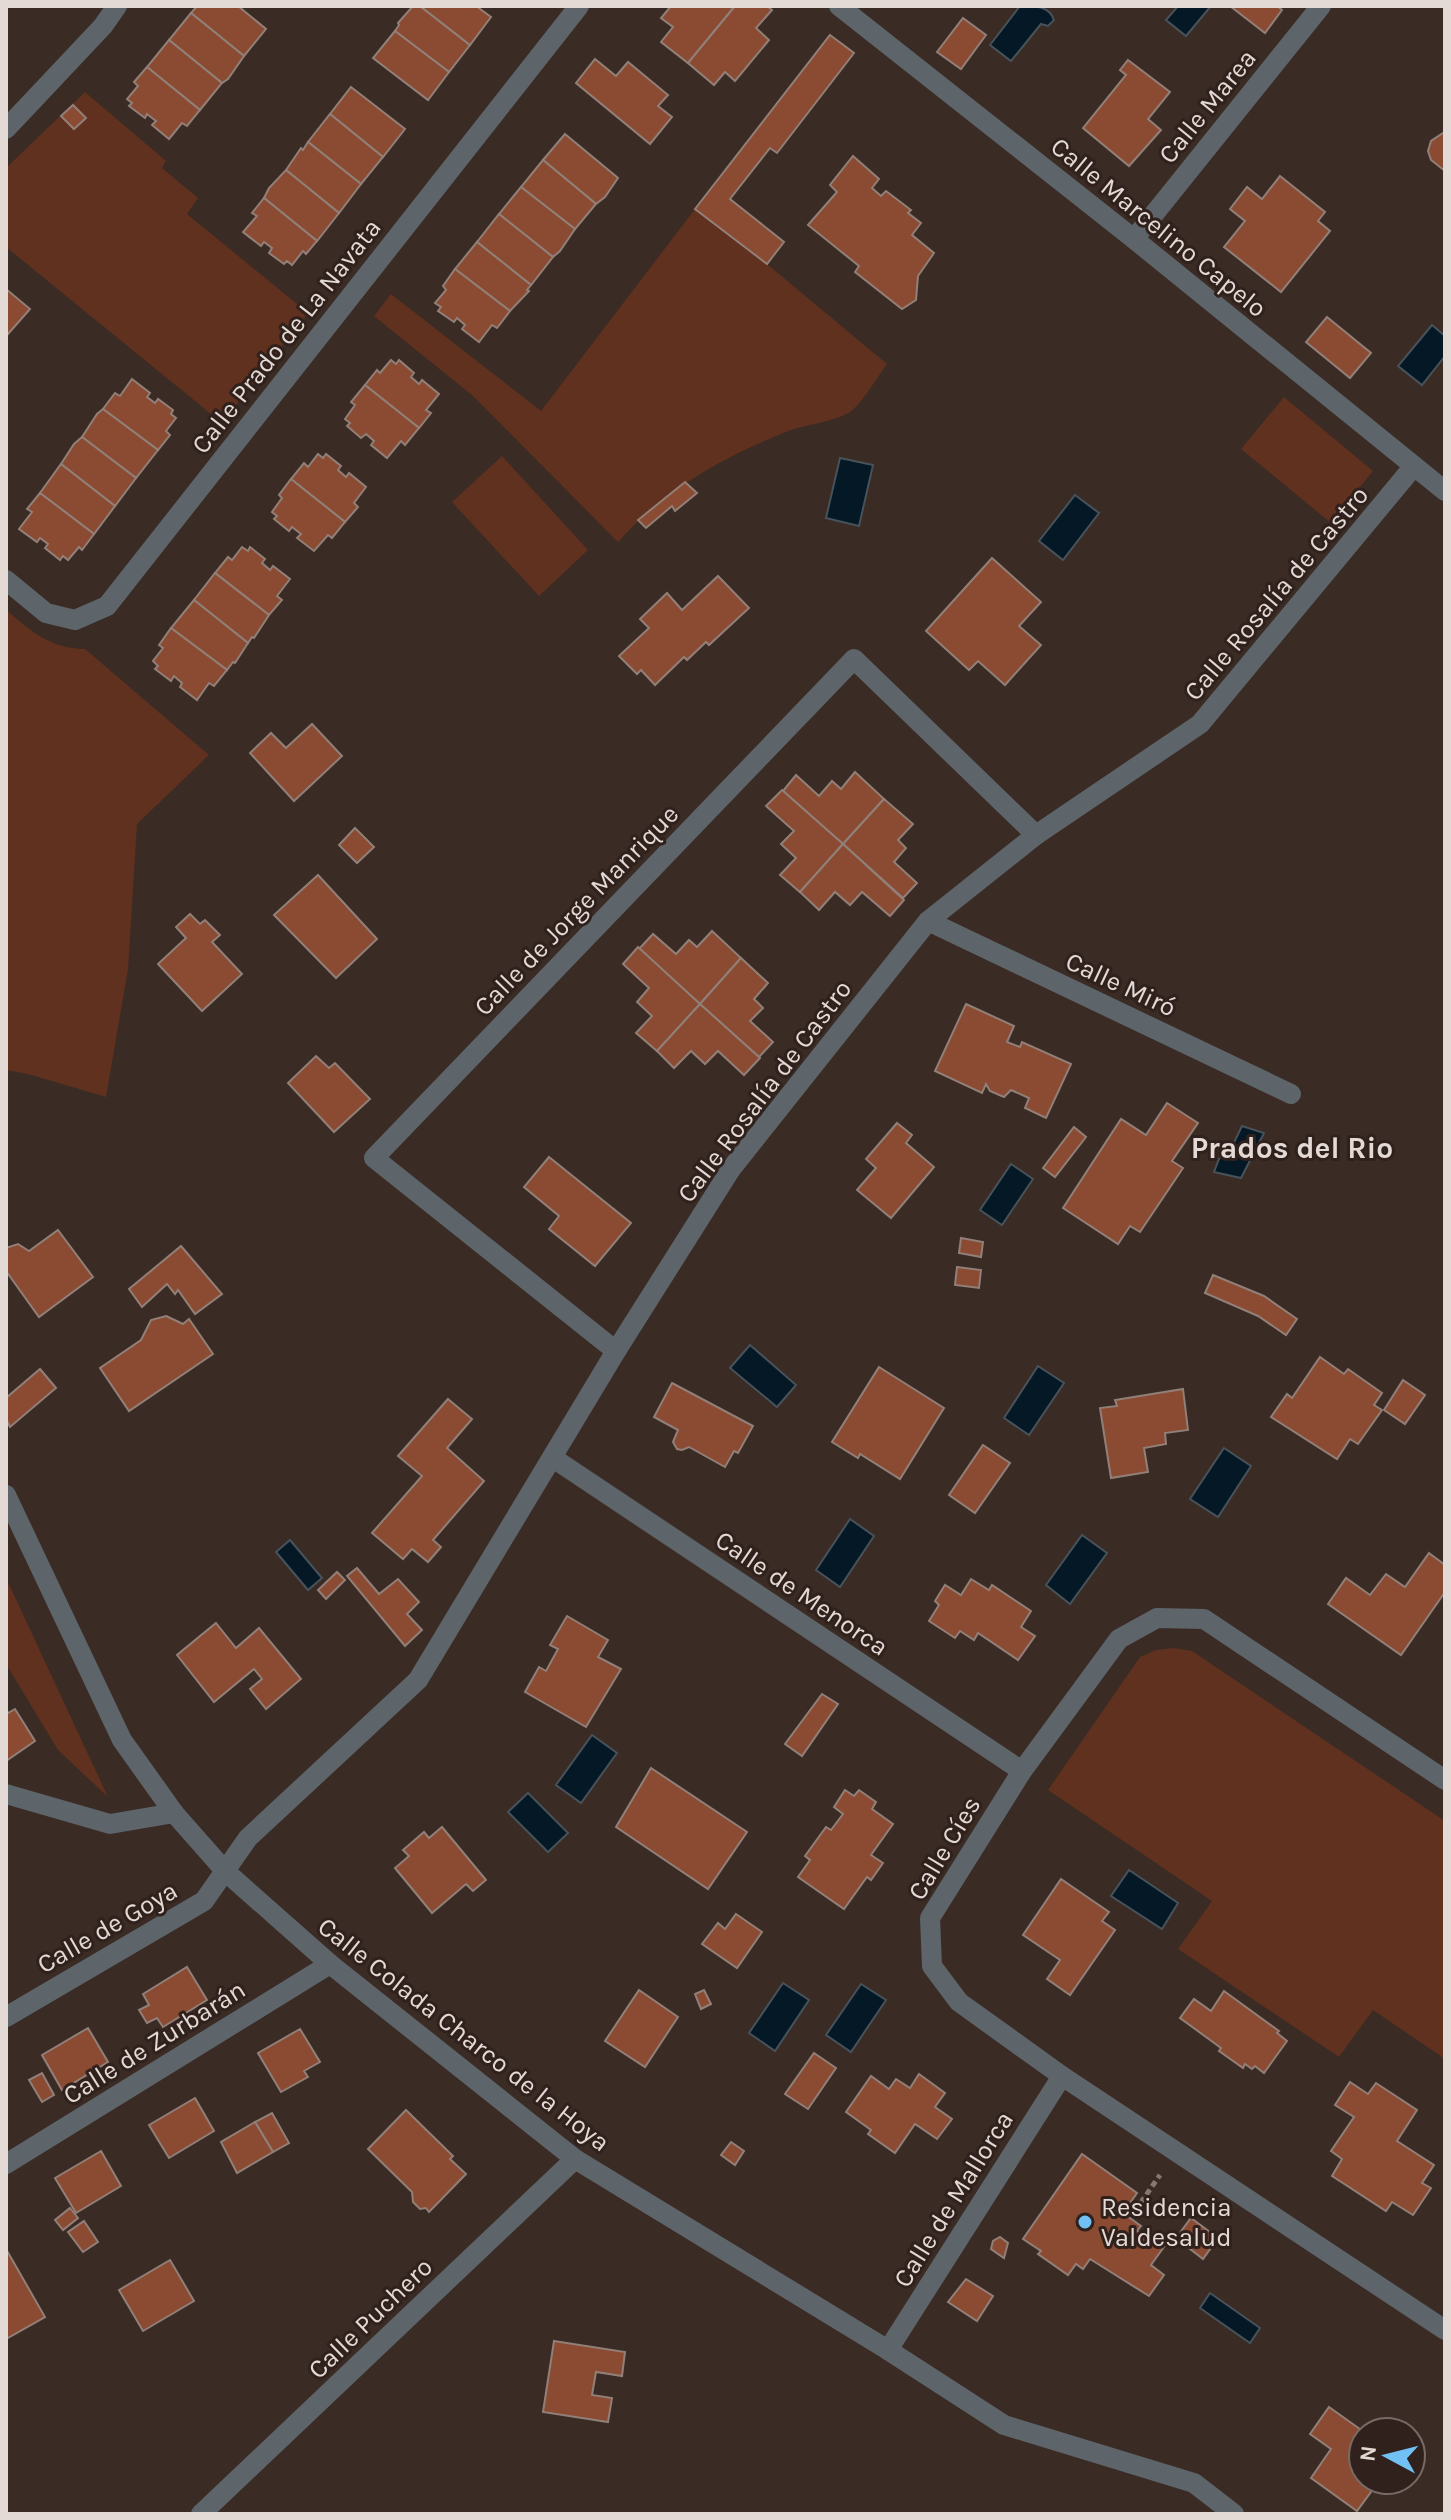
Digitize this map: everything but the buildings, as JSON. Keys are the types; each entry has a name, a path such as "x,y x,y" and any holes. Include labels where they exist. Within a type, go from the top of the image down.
{"street":[{"path":"6,129 103,26 117,6"},
{"name":"Calle Prado de La Navata","path":"6,580 46,613 75,620 107,606 579,6"},
{"name":"Calle Marcelino Capelo","path":"839,6 1134,239 1445,491"},
{"name":"Calle Marea","path":"1134,239 1321,6"},
{"name":"Calle Rosalía de Castro","path":"226,1872 248,1838 418,1680 616,1351 731,1169 928,921 1036,835 1200,724 1414,466"},
{"name":"Calle de Jorge Manrique","path":"616,1351 374,1158 854,659 1036,835"},
{"name":"Calle Miró","path":"928,921 1291,1094"},
{"name":"Calle de Menorca","path":"553,1458 1022,1771"},
{"name":"Calle Colada Charco de la Hoya","path":"6,1495 122,1740 174,1813 226,1872 330,1964 575,2159 888,2350 1004,2425 1194,2483 1234,2514"},
{"name":"Calle Cíes","path":"1445,1780 1204,1619 1157,1618 1119,1639 1022,1771 930,1918 932,1966 959,2002 1062,2076 1445,2330"},
{"path":"6,1794 110,1824 174,1813"},
{"name":"Calle de Goya","path":"6,2017 204,1901 226,1872"},
{"name":"Calle de Zurbarán","path":"6,2164 330,1964"},
{"name":"Calle de Mallorca","path":"888,2350 1062,2076"},
{"name":"Calle Puchero","path":"201,2514 575,2159"}],"path":[{"path":"1135,2211 1176,2151"}],"shaded area":[{"path":"85,92 166,161 162,168 198,198 187,214 308,313 222,423 6,247 6,168"},
{"path":"695,209 767,264 887,364 850,412 791,430 720,463 657,505 618,542 473,396 374,316 391,294 541,411"},
{"path":"1284,397 1373,471 1331,523 1241,449"},
{"path":"502,456 588,550 539,596 452,502"},
{"path":"6,610 51,642 85,649 209,755 137,824 128,969 106,1097 6,1070"},
{"path":"6,1578 108,1797 58,1750 6,1664"},
{"path":"1174,1648 1192,1651 1445,1821 1445,2059 1373,2010 1339,2057 1178,1949 1212,1901 1048,1790 1140,1657 1156,1650"}],"water":[{"path":"1020,6 1045,9 1054,20 1048,26 1041,24 1011,61 990,45"},
{"path":"1178,6 1211,6 1186,36 1166,20"},
{"path":"1432,325 1445,336 1445,356 1422,385 1398,366"},
{"path":"840,458 873,465 859,526 826,518"},
{"path":"1075,495 1099,513 1063,560 1039,541"},
{"path":"1242,1126 1264,1133 1241,1178 1214,1172 1219,1159 1229,1153"},
{"path":"1011,1164 1033,1179 1002,1225 980,1210"},
{"path":"750,1345 796,1385 777,1407 730,1368"},
{"path":"1038,1366 1064,1383 1029,1435 1004,1418"},
{"path":"1224,1448 1251,1466 1218,1517 1190,1499"},
{"path":"850,1519 874,1536 840,1587 816,1570"},
{"path":"1082,1535 1107,1553 1070,1604 1046,1585"},
{"path":"290,1540 322,1578 308,1590 276,1552"},
{"path":"592,1735 617,1753 581,1803 556,1785"},
{"path":"528,1793 568,1833 548,1852 508,1812"},
{"path":"1129,1870 1178,1903 1162,1929 1111,1896"},
{"path":"783,1983 809,2000 775,2051 749,2033"},
{"path":"861,1984 886,2000 851,2052 826,2035"},
{"path":"1210,2293 1260,2328 1250,2343 1200,2308"}],"place":[{"name":"Residencia Valdesalud","path":"1085,2222"}],"district":[{"name":"Prados del Rio","path":"1292,1148"}]}
